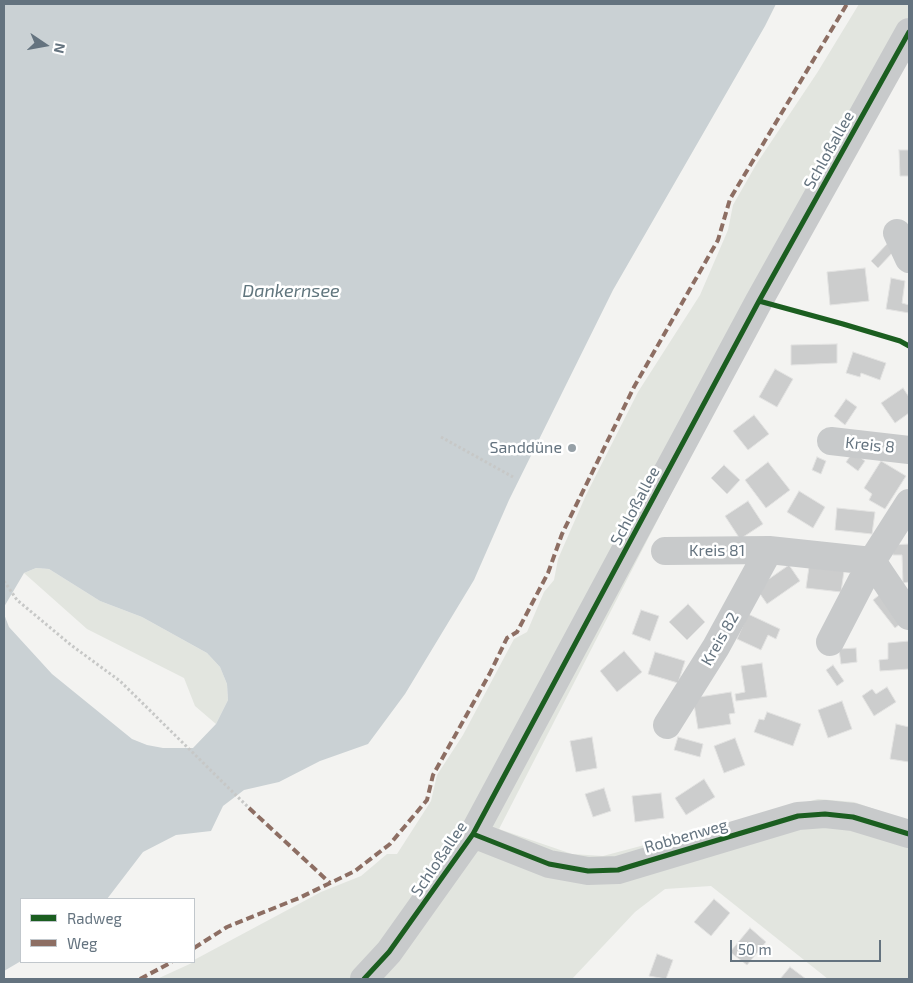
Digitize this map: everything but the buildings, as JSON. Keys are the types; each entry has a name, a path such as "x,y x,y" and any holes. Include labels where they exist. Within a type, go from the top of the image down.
{"street":[{"name":"Schloßallee","path":"364,979 389,952 473,834 759,301 909,32"},
{"path":"897,233 909,259"},
{"name":"Kreis 8","path":"831,441 909,450"},
{"path":"830,642 872,561 909,503"},
{"name":"Kreis 81","path":"665,551 769,550 872,561"},
{"name":"Kreis 82","path":"667,725 716,647 769,550"},
{"path":"872,561 909,616"},
{"name":"Robbenweg","path":"473,834 549,864 588,872 618,870 798,816 824,814 853,817 909,834"}],"path":[{"path":"441,436 513,477"},
{"path":"4,581 18,600 71,645 120,681 248,808"}],"shaded area":[{"path":"859,4 909,4 909,57 751,338 499,829 572,854 603,856 818,799 854,802 909,821 909,979 828,979 711,886 665,889 635,912 572,979 157,979 195,963 195,959 321,892 361,876 387,854 397,854 431,801 437,775 463,735 514,639 527,632 544,592 554,580 558,559 586,495 638,392 700,295 728,230 733,205 757,163 817,73"},
{"path":"36,568 49,569 100,601 142,617 207,653 220,667 227,684 228,700 216,724 195,706 184,678 87,629 24,573"}],"water":[{"name":"Dankernsee","path":"4,4 776,4 613,290 509,500 474,580 405,694 368,744 320,761 279,782 244,790 223,806 211,831 176,835 143,852 108,898 20,898 20,962 4,971 4,614 9,627 52,674 132,739 147,745 163,748 193,748 216,724 228,700 227,684 220,667 207,653 142,617 100,601 49,569 36,568 24,573 4,607"}],"marked path":[{"path":"195,947 227,927 299,898 355,871 390,844 427,800 433,775 490,673 507,638 517,632 548,573 562,534 634,387 718,240 730,199 847,4"},
{"path":"249,808 330,883"},
{"path":"140,979 170,963"}],"cycle path":[{"path":"364,979 389,952 473,834 759,301 909,32"},
{"path":"759,301 900,341 909,346"},
{"path":"473,834 549,864 588,871 618,870 798,816 825,814 853,817 909,834"}],"place":[{"name":"Sanddüne","path":"572,448"}]}
